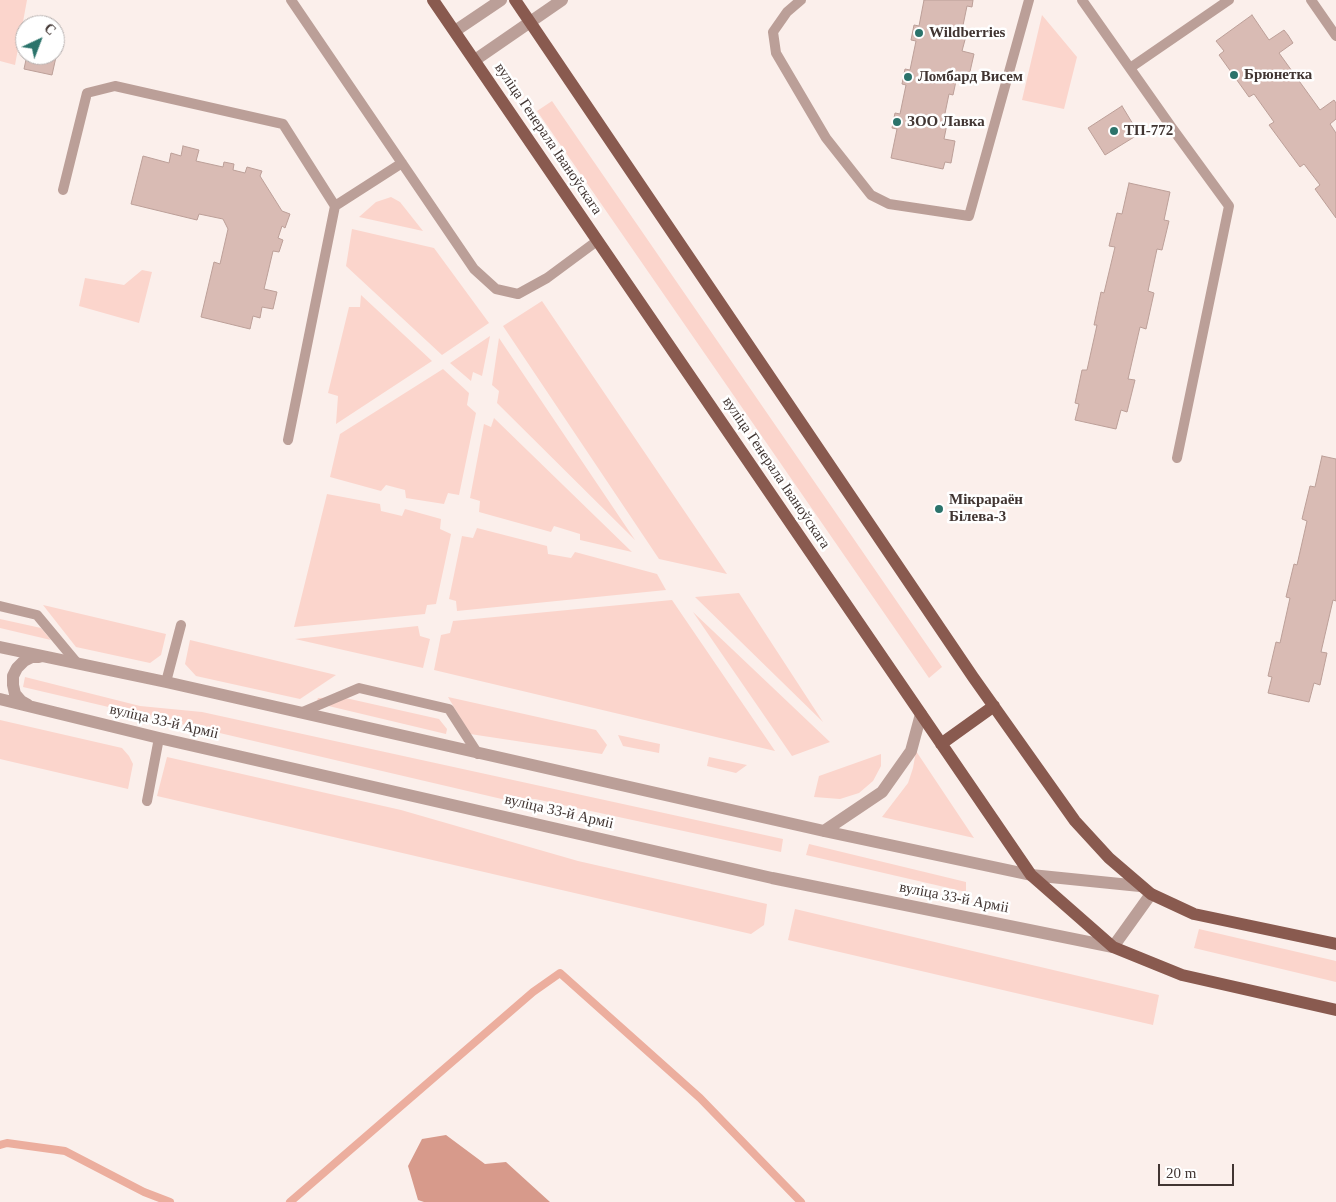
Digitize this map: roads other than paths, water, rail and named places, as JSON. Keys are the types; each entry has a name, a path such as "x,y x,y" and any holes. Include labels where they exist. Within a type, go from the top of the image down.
{"main road":[{"name":"вуліца Генерала Іваноўскага","path":"433,0 1031,875 1113,947"},
{"path":"515,0 994,706 1075,821 1109,858 1151,894 1194,914 1336,944"},
{"path":"941,744 994,706"},
{"name":"вуліца 33-й Арміі","path":"1113,947 1182,975 1336,1010"}],"street":[{"path":"455,31 501,0"},
{"path":"475,60 562,0"},
{"path":"0,647 166,682 824,831 1031,875 1140,886"},
{"path":"28,705 15,694 13,676 16,668 24,661 32,657 42,657"},
{"name":"вуліца 33-й Арміі","path":"0,699 159,738 781,880 1113,947"},
{"path":"824,831 882,792 911,751 921,714"},
{"path":"1113,947 1151,894"}],"lane":[{"path":"291,0 474,269 496,290 518,294 547,278 598,241"},
{"path":"801,0 787,12 773,32 776,53 826,138 871,195 889,204 969,216 1029,0"},
{"path":"1082,0 1230,206 1177,458"},
{"path":"1130,68 1229,0"},
{"path":"1311,0 1336,36"},
{"path":"63,190 87,93 115,86 283,124 335,206 288,440"},
{"path":"335,206 402,163"},
{"path":"0,606 36,614 77,663"},
{"path":"166,682 181,625"},
{"path":"300,713 359,688 449,709 478,754"},
{"path":"147,801 159,738"}],"waterway":[{"path":"290,1202 533,992 560,973 700,1098 801,1202"},
{"path":"0,1145 7,1143 65,1151 144,1192 170,1202"}],"place":[{"name":"Wildberries","path":"919,33"},
{"name":"Брюнетка","path":"1234,75"},
{"name":"Ломбард Висем","path":"908,77"},
{"name":"ЗОО Лавка","path":"897,122"},
{"name":"ТП-772","path":"1114,131"},
{"name":"Мікрараён Білева-3","path":"939,509"}]}
